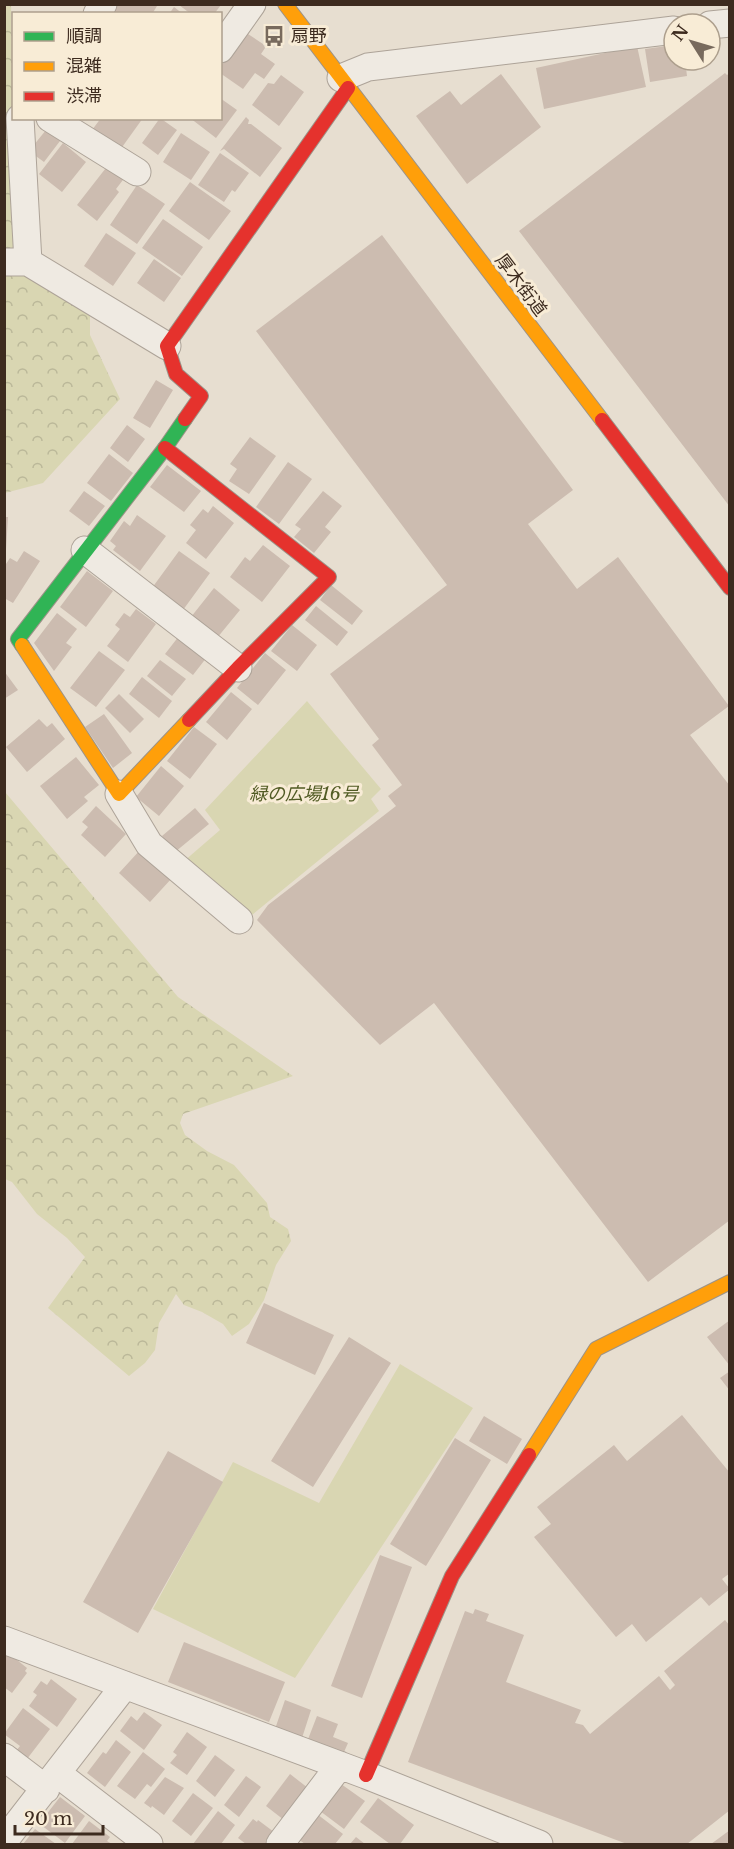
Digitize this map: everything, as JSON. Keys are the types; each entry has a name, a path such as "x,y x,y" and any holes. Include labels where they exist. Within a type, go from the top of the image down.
{"street":[{"path":"222,46 252,4"},
{"name":"厚木街道","path":"285,4 729,588"},
{"path":"167,346 345,83 368,67 662,31"},
{"path":"20,120 16,262 167,346 176,374 201,396 165,448 18,639 149,844 239,920"},
{"path":"53,120 137,172"},
{"path":"119,794 237,668 329,577 165,448"},
{"path":"85,550 237,668"},
{"path":"366,1775 452,1576 596,1349 729,1282"},
{"path":"4,1640 366,1775 539,1845"},
{"path":"4,1841 125,1685"},
{"path":"4,1757 52,1781 150,1845"},
{"path":"280,1845 340,1766"}],"green space":[{"path":"4,5 11,5 16,244 90,297 90,335 120,399 43,483 5,493"},
{"name":"緑の広場16号","path":"307,701 381,789 371,799 379,811 252,915 183,862 220,830 205,810"},
{"path":"5,792 178,997 293,1076 183,1114 180,1123 185,1135 207,1151 234,1165 267,1203 270,1217 288,1229 291,1241 276,1265 264,1300 249,1324 232,1336 223,1324 184,1305 176,1294 159,1323 155,1350 145,1363 129,1376 48,1308 85,1257 67,1238 37,1214 12,1182 5,1179"},
{"path":"400,1364 473,1408 295,1678 153,1609 233,1462 319,1503"}],"building":[{"path":"116,4 124,6 125,4 155,4 157,6 153,12 110,12"},
{"path":"179,5 221,5 216,12 188,12"},
{"path":"174,7 180,12 170,12"},
{"path":"248,34 263,44 265,48 261,54 275,64 264,79 255,73 243,89 222,74 222,64 242,38"},
{"path":"637,46 646,87 544,109 536,68"},
{"path":"662,47 662,72 686,72 687,76 650,82 645,49"},
{"path":"725,73 727,75 730,73 730,507 519,231"},
{"path":"501,74 541,127 467,184 416,116 450,91 461,105"},
{"path":"281,75 304,92 279,126 252,105 268,83 274,84"},
{"path":"222,99 237,110 216,138 193,120 222,120"},
{"path":"246,117 249,120 248,124 282,148 260,177 224,149 220,151"},
{"path":"100,120 142,120 120,150 92,130"},
{"path":"159,120 163,120 177,130 158,155 142,143"},
{"path":"46,130 60,141 44,162 29,151"},
{"path":"181,133 210,152 191,180 163,162"},
{"path":"63,143 86,162 62,192 39,174"},
{"path":"220,153 249,173 235,192 232,190 224,202 198,185"},
{"path":"109,164 126,176 116,189 119,192 97,221 77,205"},
{"path":"190,182 231,211 209,240 169,211"},
{"path":"137,185 165,204 137,244 110,225"},
{"path":"163,219 203,247 182,276 142,248"},
{"path":"106,233 136,253 113,286 84,266"},
{"path":"382,235 573,490 528,524 577,589 618,557 729,706 690,735 730,786 730,1220 648,1282 434,1003 380,1045 257,920 268,905 396,806 388,796 402,785 372,745 379,739 330,674 447,585 256,331"},
{"path":"154,259 181,278 164,302 137,283"},
{"path":"156,380 173,390 150,428 133,418"},
{"path":"127,425 145,439 128,462 110,448"},
{"path":"250,437 276,456 249,494 229,481 237,469 230,464"},
{"path":"109,454 133,473 111,501 87,483"},
{"path":"288,462 312,479 279,524 256,507"},
{"path":"167,465 201,491 184,512 150,487"},
{"path":"84,491 105,506 89,526 69,511"},
{"path":"323,491 342,506 325,527 331,532 314,553 294,537 301,529 295,525"},
{"path":"213,506 234,523 206,559 186,543 196,530 190,525 203,509 208,513"},
{"path":"137,515 166,536 140,571 113,550 116,546 110,541 124,521 130,526"},
{"path":"4,517 8,517 6,550 4,550"},
{"path":"263,545 290,566 262,602 230,577 245,557 250,561"},
{"path":"24,551 40,561 13,603 4,598 4,567 10,558 17,562"},
{"path":"179,551 210,573 183,610 152,588"},
{"path":"87,571 113,591 86,627 60,607"},
{"path":"331,585 363,611 352,625 320,600"},
{"path":"214,588 240,610 217,638 191,617"},
{"path":"316,606 348,632 337,646 305,620"},
{"path":"136,609 156,624 128,662 107,646 120,629 115,625 124,613 130,617"},
{"path":"57,613 77,629 66,643 72,647 54,671 34,643"},
{"path":"292,625 317,645 297,671 271,651"},
{"path":"179,636 207,657 193,675 165,654"},
{"path":"99,651 125,670 96,707 70,688"},
{"path":"265,653 286,670 258,705 237,688"},
{"path":"160,660 186,679 172,696 147,676"},
{"path":"4,671 18,690 4,699"},
{"path":"142,677 172,701 159,718 129,694"},
{"path":"231,692 252,709 227,740 206,722"},
{"path":"119,694 144,719 130,733 105,708"},
{"path":"104,714 132,753 113,768 85,727"},
{"path":"39,719 47,727 52,723 65,739 27,772 6,747"},
{"path":"194,727 217,744 190,779 167,761"},
{"path":"76,757 99,785 84,797 88,801 67,819 40,786"},
{"path":"161,766 184,786 159,816 136,797"},
{"path":"96,806 126,834 105,857 81,835 88,827 82,822"},
{"path":"195,808 209,824 175,852 162,836"},
{"path":"141,849 172,878 150,902 119,873"},
{"path":"264,1303 334,1335 315,1375 246,1343"},
{"path":"730,1320 730,1366 707,1337"},
{"path":"349,1337 391,1363 313,1487 271,1461"},
{"path":"730,1371 730,1391 720,1378"},
{"path":"682,1415 730,1473 730,1573 722,1579 730,1589 709,1606 701,1597 646,1642 632,1624 616,1637 534,1537 551,1524 537,1507 614,1445 627,1461"},
{"path":"484,1416 522,1439 507,1464 469,1441"},
{"path":"455,1438 491,1460 426,1566 390,1544"},
{"path":"168,1451 223,1482 138,1633 83,1602"},
{"path":"380,1555 412,1567 362,1698 331,1686"},
{"path":"475,1609 489,1614 486,1621 524,1635 506,1682 581,1710 575,1723 583,1725 590,1734 659,1676 670,1690 675,1685 664,1671 725,1620 730,1626 730,1810 687,1844 627,1844 408,1762 465,1611 473,1614"},
{"path":"184,1642 285,1682 269,1722 168,1682"},
{"path":"4,1648 27,1668 25,1671 27,1673 12,1693 4,1687"},
{"path":"51,1679 77,1699 57,1727 29,1706 37,1695 33,1692 41,1681 47,1685"},
{"path":"285,1700 311,1710 302,1738 275,1729"},
{"path":"23,1708 50,1729 27,1759 16,1751 20,1746 4,1734"},
{"path":"144,1712 162,1725 144,1750 120,1731 131,1716 137,1721"},
{"path":"317,1716 338,1724 333,1737 348,1743 340,1761 305,1747"},
{"path":"187,1732 207,1747 187,1775 170,1763 177,1755 173,1752"},
{"path":"116,1740 131,1752 105,1787 87,1773 103,1752 106,1754"},
{"path":"143,1752 165,1769 151,1787 147,1784 135,1799 117,1786"},
{"path":"215,1755 235,1770 215,1797 196,1781"},
{"path":"290,1774 308,1788 284,1820 266,1806"},
{"path":"246,1776 261,1787 239,1817 224,1805"},
{"path":"165,1777 184,1788 164,1815 144,1803"},
{"path":"341,1784 365,1801 344,1829 320,1811"},
{"path":"193,1793 213,1808 191,1836 172,1821"},
{"path":"60,1797 85,1816 65,1843 41,1825 44,1821 42,1820"},
{"path":"378,1798 414,1825 400,1844 390,1844 360,1822"},
{"path":"218,1811 235,1825 221,1844 193,1844"},
{"path":"317,1814 343,1834 335,1844 305,1844 298,1839"},
{"path":"253,1819 274,1832 265,1844 246,1844 238,1838"},
{"path":"89,1821 110,1837 107,1841 112,1844 72,1844"},
{"path":"35,1829 56,1844 23,1844"},
{"path":"730,1830 730,1844 711,1844"},
{"path":"356,1837 365,1844 350,1844"}],"traffic: fast":[{"path":"22,645 18,639 185,419"}],"traffic: slow":[{"path":"285,4 602,420"},
{"path":"22,645 119,794 189,720"},
{"path":"529,1455 596,1349 730,1282"}],"traffic: jam":[{"path":"185,419 201,396 176,374 167,346 348,88"},
{"path":"602,420 730,588"},
{"path":"165,448 329,577 189,720"},
{"path":"366,1775 452,1576 529,1455"}],"place":[{"name":"扇野","path":"274,36"}]}
